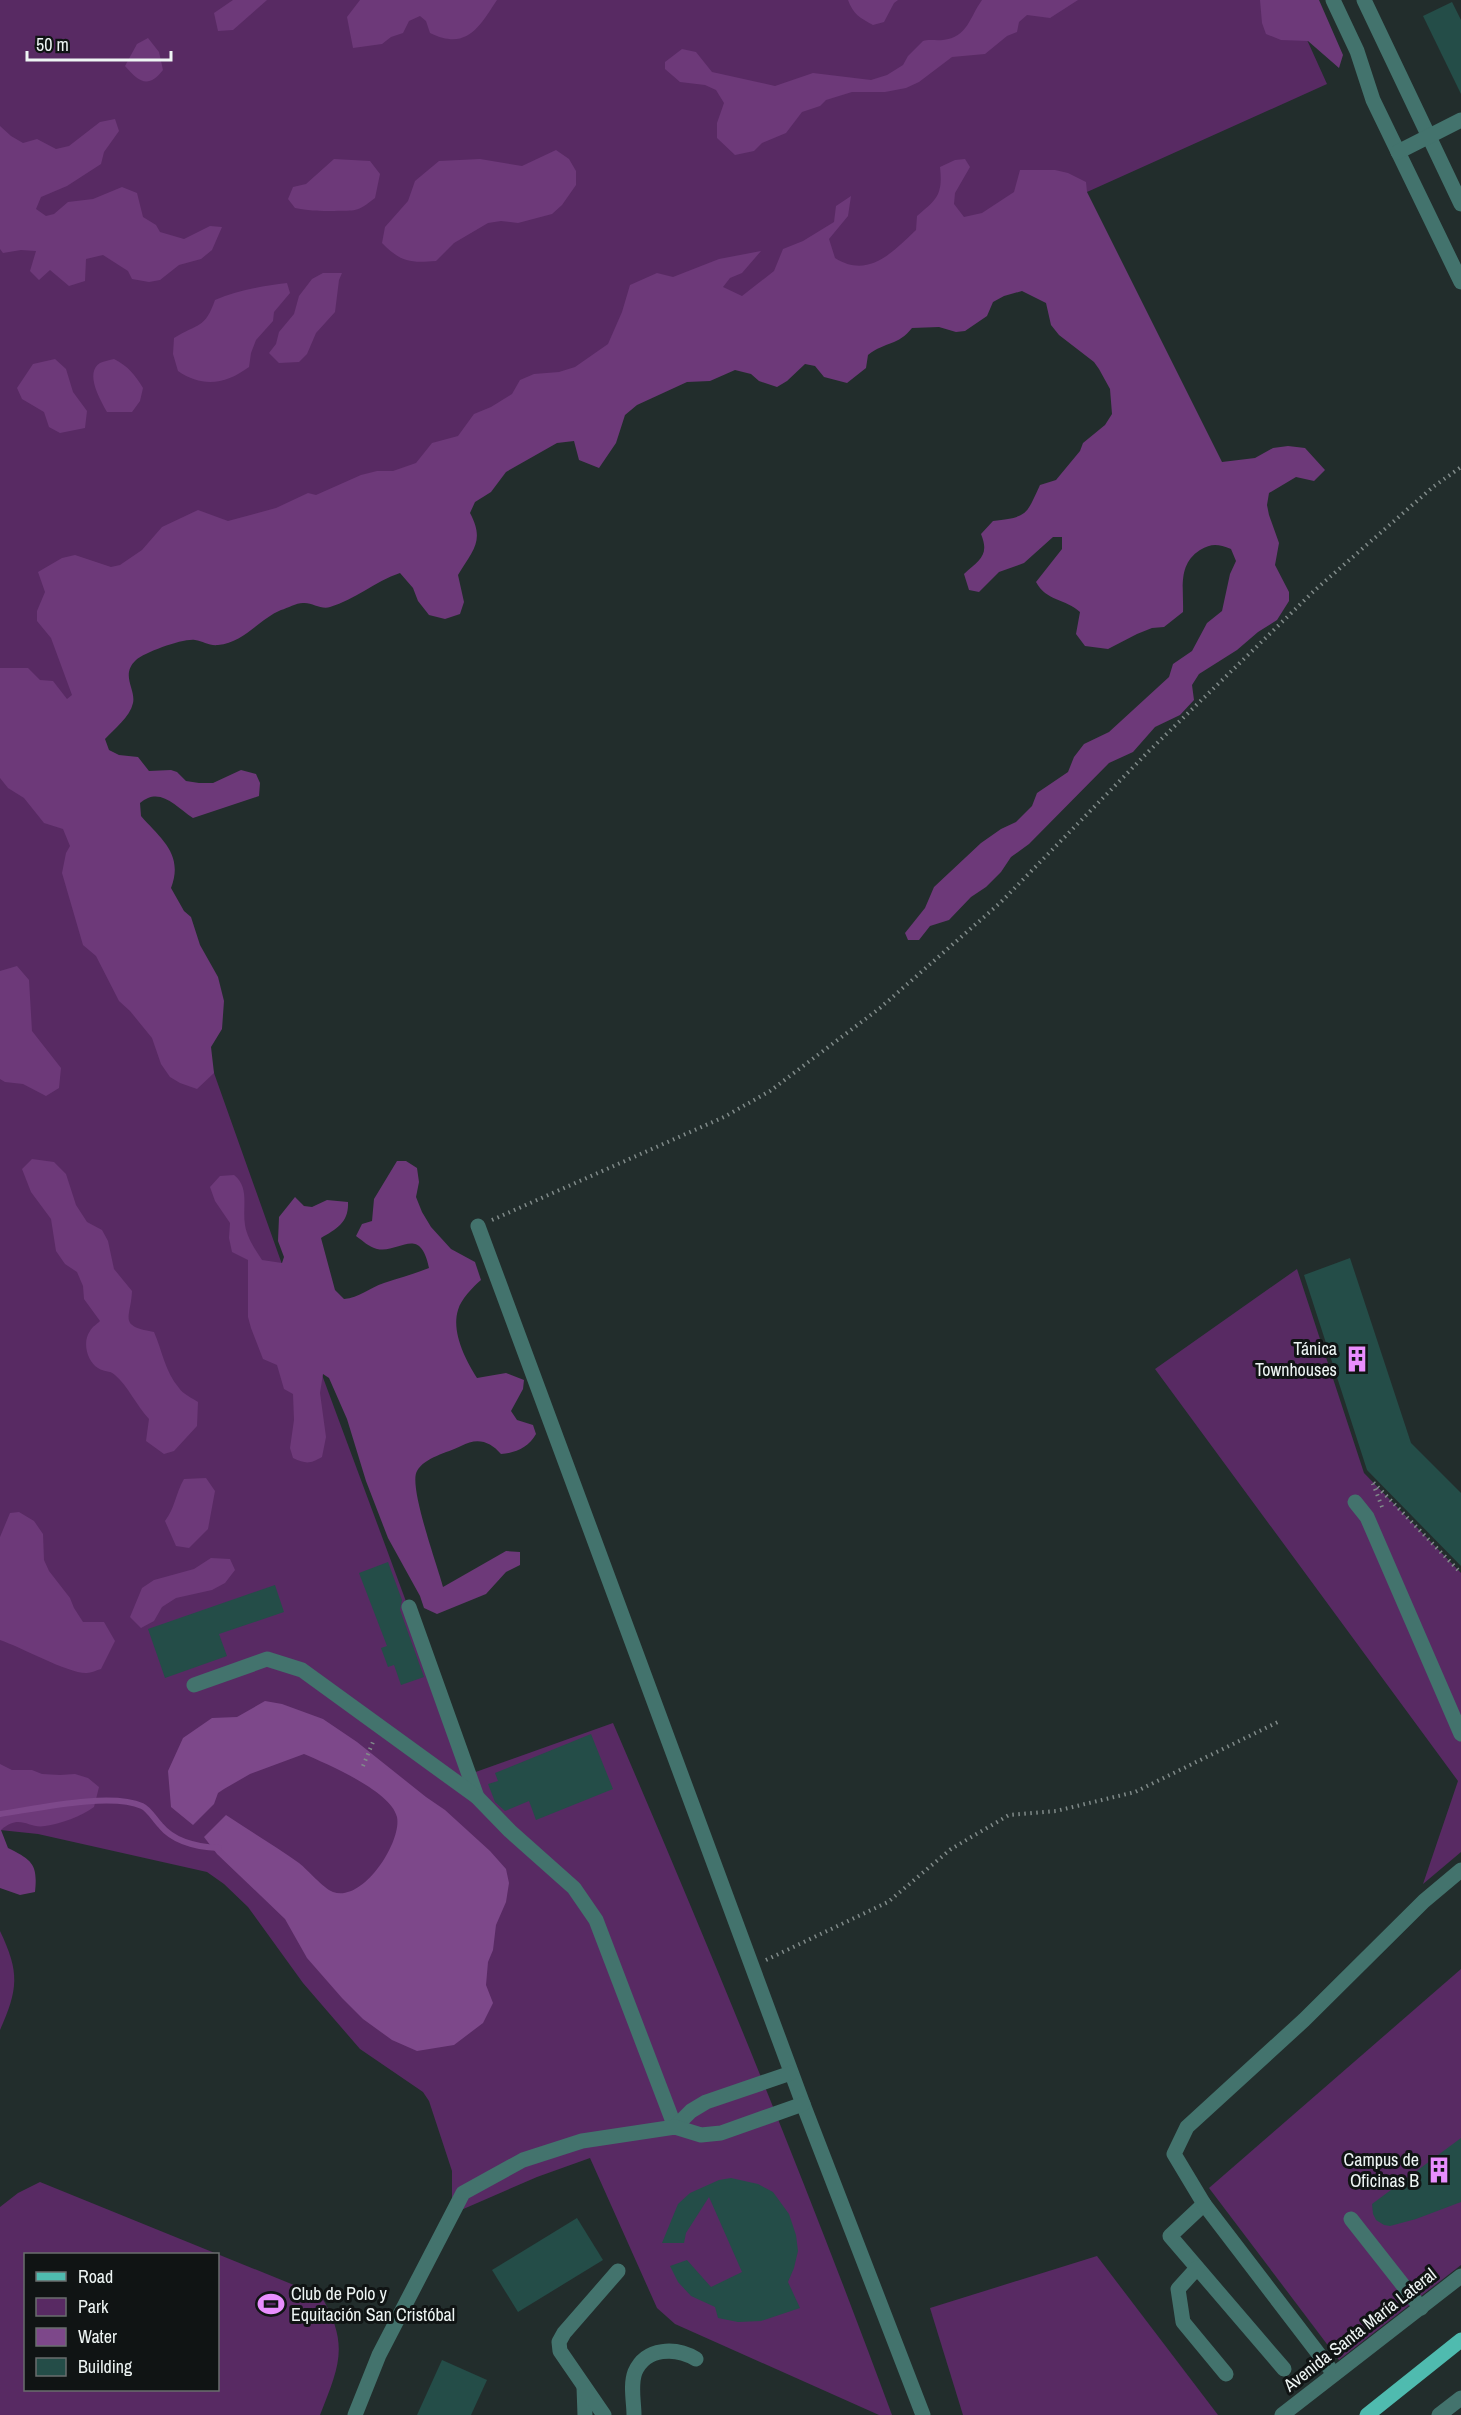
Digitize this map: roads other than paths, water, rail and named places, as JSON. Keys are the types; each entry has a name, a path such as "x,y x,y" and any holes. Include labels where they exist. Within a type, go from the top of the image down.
{"main road":[{"path":"1366,2415 1461,2340"}],"street":[{"path":"1333,0 1357,51 1373,100 1461,282"},
{"path":"1364,0 1461,204"},
{"path":"1398,152 1461,120"},
{"path":"478,1226 791,2073 923,2415"},
{"path":"1355,1502 1367,1517 1461,1734"},
{"path":"409,1607 477,1797"},
{"path":"194,1685 267,1659 302,1670 477,1797 510,1831 574,1888 596,1920 675,2127"},
{"path":"1334,2374 1204,2204 1174,2154 1187,2127 1304,2020 1424,1901 1461,1870"},
{"path":"675,2127 691,2111 706,2102 791,2073"},
{"path":"355,2415 379,2355 463,2193 523,2160 572,2144 675,2127 701,2135 721,2133 803,2104"},
{"path":"1204,2204 1170,2236 1284,2369"},
{"path":"1350,2219 1421,2308"},
{"path":"1197,2268 1178,2289 1183,2322 1226,2374"},
{"path":"604,2415 560,2351 559,2342 564,2333 618,2271"},
{"name":"Avenida Santa María Lateral","path":"1282,2415 1461,2276"},
{"path":"634,2415 635,2373 645,2358 666,2350 684,2352 696,2359"},
{"path":"584,2384 585,2415"},
{"path":"1439,2415 1461,2398"}],"water":[{"path":"265,1701 282,1704 323,1719 357,1742 445,1810 490,1851 506,1869 509,1883 506,1902 496,1925 493,1950 488,1962 486,1985 493,2003 483,2023 454,2045 417,2051 392,2040 363,2019 307,1958 285,1919 217,1854 204,1837 226,1815 299,1863 329,1890 345,1893 368,1880 387,1855 393,1841 397,1828 397,1817 392,1807 383,1798 357,1780 304,1754 250,1774 224,1789 218,1793 214,1804 193,1825 171,1807 168,1771 183,1738 212,1718 237,1717"}],"waterway":[{"path":"0,1814 92,1801 128,1802 145,1807 167,1832 180,1840 203,1847 219,1848"}],"place":[{"name":"Tánica Townhouses","path":"1357,1359"},
{"name":"Campus de Oficinas B","path":"1439,2170"},
{"name":"Club de Polo y Equitación San Cristóbal","path":"271,2304"}]}
